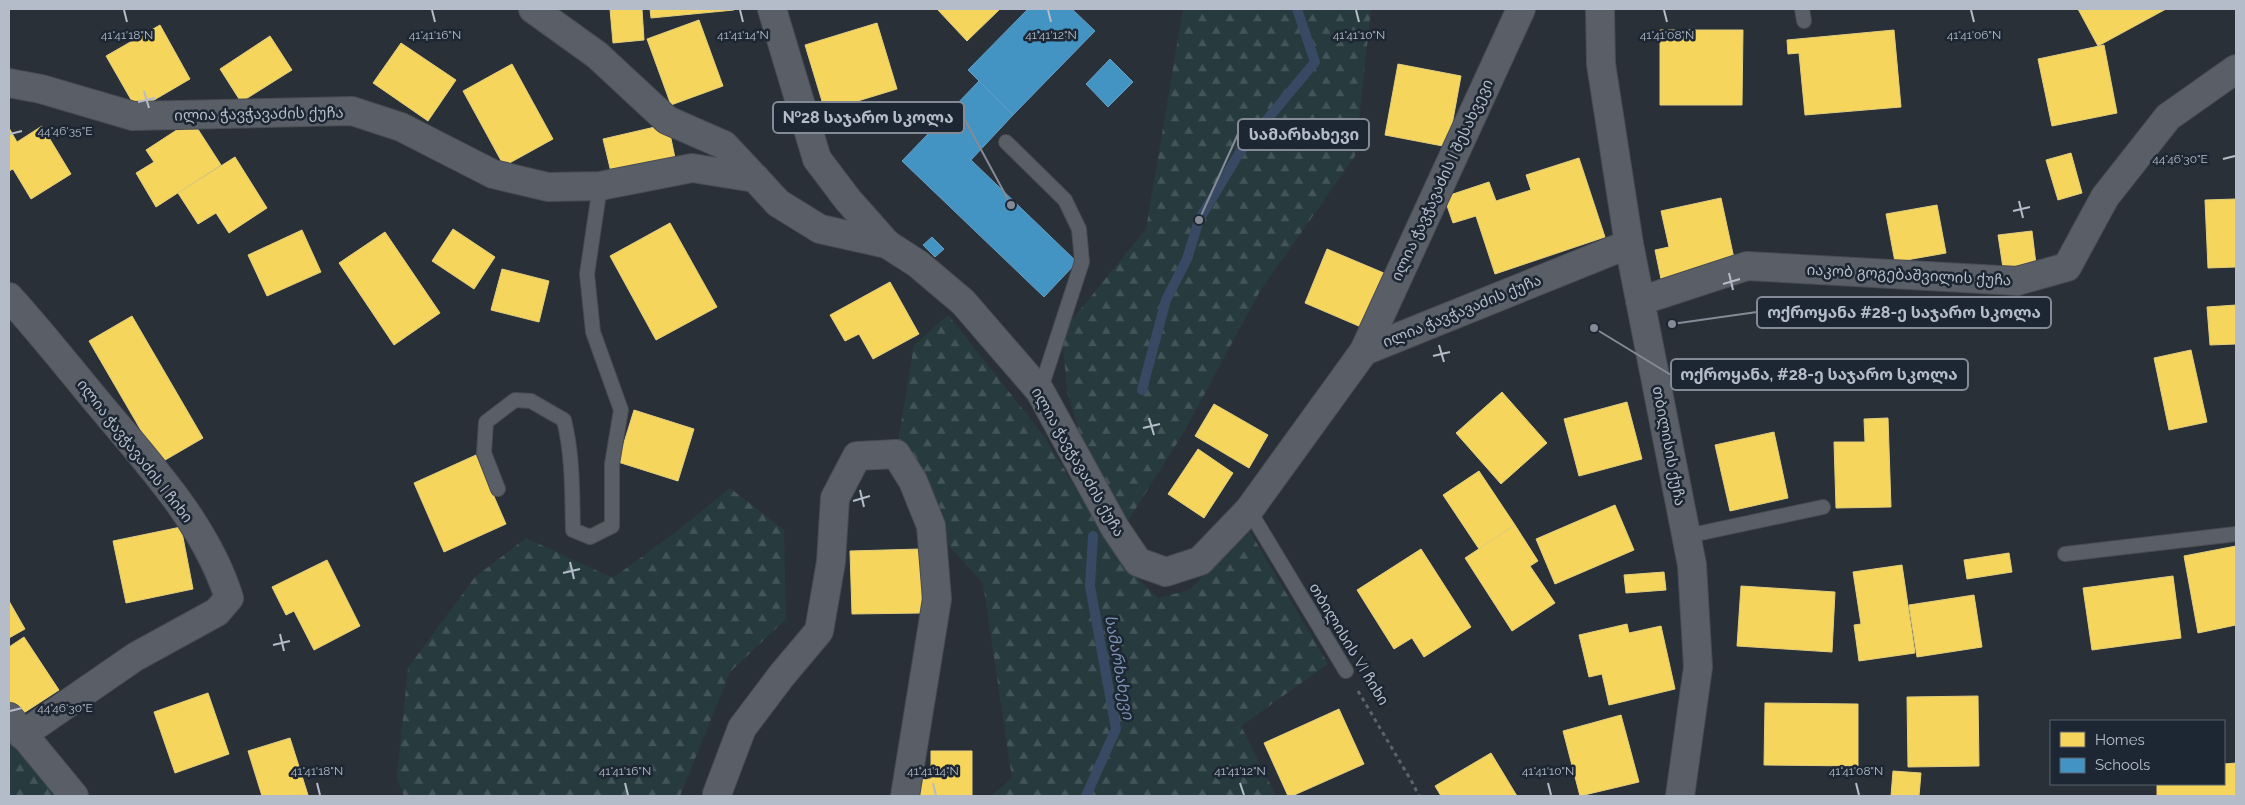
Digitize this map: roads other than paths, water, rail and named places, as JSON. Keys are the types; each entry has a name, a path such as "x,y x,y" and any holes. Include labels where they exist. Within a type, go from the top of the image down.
{"street":[{"path":"533,9 597,55 667,120 724,145 755,178"},
{"path":"772,9 817,159 848,200 887,244"},
{"name":"ილია ჭავჭავაძის I შესახვევი","path":"1364,351 1521,9"},
{"name":"თბილისის ქუჩა","path":"1600,9 1601,64 1629,244 1692,565 1698,667 1680,796"},
{"name":"იაკობ გოგებაშვილის ქუჩა","path":"1640,300 1747,266 2017,281 2067,267 2105,197 2168,117 2236,69"},
{"name":"ილია ჭავჭავაძის ქუჩა","path":"9,83 41,89 133,116 352,111 400,126 493,174 548,187 600,186 692,168 755,178 778,204 820,229 887,244 918,264 963,302 1040,391 1115,528 1138,562 1166,572 1200,561 1249,510 1364,351 1629,244"},
{"name":"ილია ჭავჭავაძის I ჩიხი","path":"12,305 142,456 189,516 223,581 229,598 217,612 15,726"},
{"path":"716,794 742,728 782,675 819,631 831,562 835,498 857,456 896,454 913,480 931,526 937,599 905,796"},
{"path":"15,726 74,796"}],"lane":[{"path":"1006,142 1064,200 1079,228 1082,262 1040,391"},
{"path":"498,489 484,453 486,422 515,400 531,401 564,420 569,442 572,476 573,530 590,537 612,526 612,464 621,410 593,332 588,274 600,186"},
{"path":"1687,536 1823,507"},
{"name":"თბილისის VI ჩიხი","path":"1249,510 1346,671"},
{"path":"2065,554 2236,534"}],"waterway":[{"name":"სამარხახევი","path":"1142,390 1166,300 1187,259 1199,220 1240,152 1315,62 1297,9"},
{"name":"სამარხახევი","path":"1086,796 1116,729 1090,586 1093,536"}],"place":[{"name":"№28 საჯარო სკოლა","path":"1011,205"},
{"name":"სამარხახევი","path":"1199,220"},
{"name":"ოქროყანა #28-ე საჯარო სკოლა","path":"1672,324"},
{"name":"ოქროყანა, #28-ე საჯარო სკოლა","path":"1594,328"}]}
